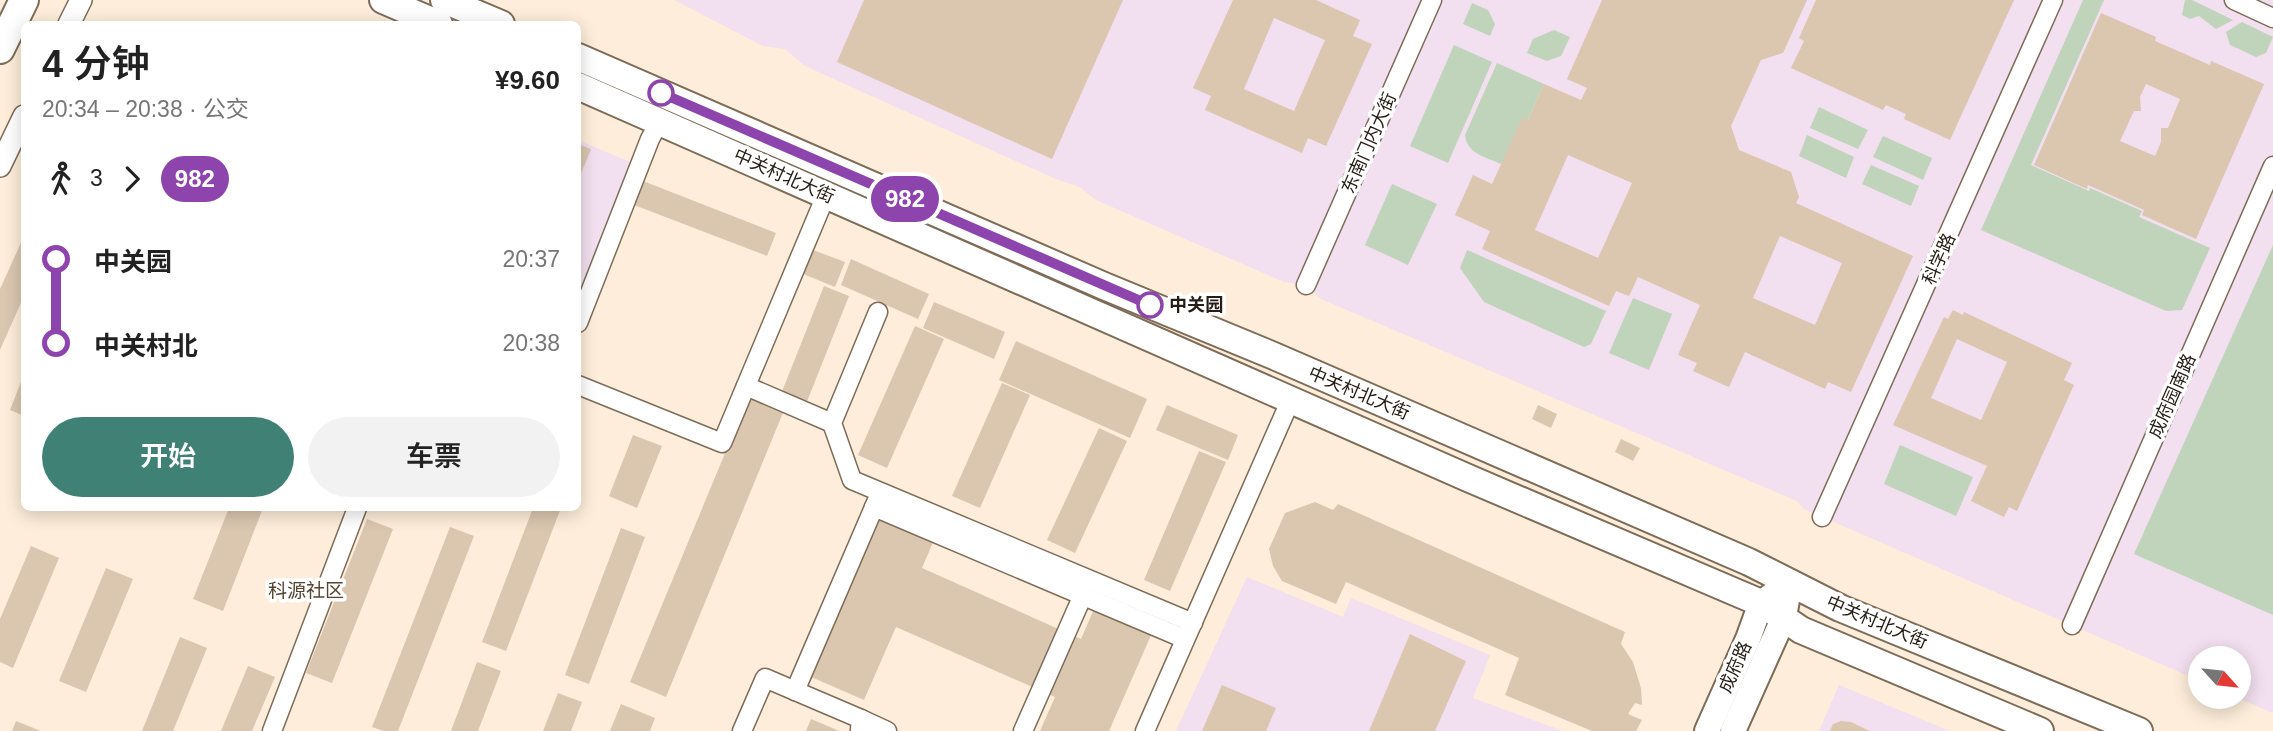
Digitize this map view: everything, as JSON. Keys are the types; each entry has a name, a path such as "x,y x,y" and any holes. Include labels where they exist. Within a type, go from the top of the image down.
{"highway":[{"path":"0,50 23,0"}],"main road":[{"path":"383,0 432,21"},
{"path":"444,0 494,21"},
{"name":"中关村北大街","path":"581,58 1091,281 1274,356 1749,562 1840,608 2139,731"},
{"name":"中关村北大街","path":"581,87 1468,478 1761,603 1801,630 2040,731"},
{"path":"1761,603 1790,582"},
{"name":"成府路","path":"1733,731 1784,617 1790,582"},
{"name":"成府路","path":"1707,731 1761,603"}],"street":[{"path":"70,21 81,0"},
{"name":"东南门内大街","path":"1306,285 1432,0"},
{"name":"科学路","path":"1822,517 2053,0"},
{"path":"2234,0 2273,18"},
{"path":"581,315 650,139 660,121"},
{"path":"0,166 21,122"},
{"name":"成府园南路","path":"2072,625 2273,166"},
{"path":"581,386 722,443 826,195"},
{"path":"878,312 832,423 852,480 877,499 1083,596 1189,631"},
{"path":"746,386 832,423"},
{"path":"1145,731 1291,399"},
{"path":"877,499 1189,631"},
{"path":"795,691 877,499"},
{"path":"272,731 356,511"},
{"path":"1023,731 1083,596"},
{"path":"743,731 765,678 860,725 887,731"}],"shaded area":[{"path":"674,0 2273,0 2273,713 2251,704 2251,646 2188,646 2188,676 1804,509 1797,501 1321,299 1306,285 1284,282 1096,200 1080,187 1056,179 805,66 785,49 763,46"},
{"path":"581,141 637,165 581,305"},
{"path":"1247,577 1343,617 1351,598 1490,655 1473,698 1563,731 1176,731"},
{"path":"1839,685 1950,731 1819,731"}],"green space":[{"path":"2083,0 2104,0 2031,165 2142,211 2139,217 2210,248 2182,310 2166,311 1981,230"},
{"path":"2185,0 2192,0 2233,20 2216,29 2199,16 2190,19 2182,15"},
{"path":"1472,3 1488,10 1495,24 1490,36 1463,24"},
{"path":"2242,22 2273,37 2266,53 2256,57 2230,45 2226,32"},
{"path":"1554,30 1570,37 1561,56 1547,61 1527,53 1533,39"},
{"path":"1454,45 1492,62 1448,163 1410,146"},
{"path":"1497,63 1544,84 1528,120 1501,164 1473,151 1465,135"},
{"path":"1819,107 1868,130 1858,149 1810,128"},
{"path":"1807,135 1854,157 1846,178 1799,156"},
{"path":"1883,136 1932,158 1923,180 1873,157"},
{"path":"1871,165 1919,186 1911,206 1862,184"},
{"path":"1392,184 1437,204 1408,265 1365,245"},
{"path":"2273,245 2273,615 2134,554"},
{"path":"1467,250 1606,311 1591,344 1584,347 1484,302 1460,268"},
{"path":"1633,298 1672,314 1649,370 1609,353"},
{"path":"1900,445 1973,477 1956,516 1884,484"}],"building":[{"path":"864,0 1123,0 1052,159 837,62"},
{"path":"1233,0 1316,0 1360,20 1353,36 1372,44 1326,146 1308,138 1302,153 1205,110 1211,96 1193,88","holes":["1274,18 1325,40 1294,111 1244,89"]},
{"path":"1602,0 1807,0 1783,53 1761,60 1731,126 1739,150 1791,172 1799,197 1796,203 1913,256 1851,392 1828,382 1825,389 1745,352 1729,387 1693,371 1697,363 1678,355 1700,305 1638,277 1629,296 1616,291 1609,306 1482,249 1490,231 1455,215 1473,175 1492,184 1522,118 1528,120 1544,84 1581,100 1587,88 1567,79","holes":["1568,155 1632,183 1598,258 1535,230","1780,236 1842,263 1815,325 1753,298"]},
{"path":"1816,0 2014,0 1950,140 1904,119 1906,114 1886,105 1883,110 1791,68 1804,41 1799,38"},
{"path":"2101,13 2210,65 2211,61 2264,84 2196,239 2142,215 2144,210 2088,185 2087,189 2034,165","holes":["2146,84 2180,99 2168,128 2161,128 2161,142 2155,156 2120,141 2134,111 2141,111 2140,97"]},
{"path":"581,145 591,149 581,174"},
{"path":"643,181 776,233 767,256 634,205"},
{"path":"21,243 21,303 0,350 0,289"},
{"path":"805,247 845,262 835,287 796,271"},
{"path":"851,259 929,294 918,319 841,285"},
{"path":"824,286 849,296 804,409 779,399"},
{"path":"934,302 1005,332 994,359 923,328"},
{"path":"1953,310 1963,315 1964,312 2072,363 2064,380 2074,385 2017,511 2009,507 2004,517 1971,501 1987,466 1893,425 1944,317 1948,319","holes":["1957,339 2007,362 1981,420 1931,398"]},
{"path":"915,326 944,339 887,468 858,455"},
{"path":"1016,341 1147,399 1130,438 999,380"},
{"path":"21,382 21,415 10,410"},
{"path":"1002,383 1030,395 980,508 952,496"},
{"path":"750,393 785,408 666,697 630,682"},
{"path":"1167,405 1238,435 1228,460 1156,430"},
{"path":"1538,405 1557,414 1551,428 1532,419"},
{"path":"1099,428 1127,441 1075,553 1047,540"},
{"path":"633,435 662,446 637,508 609,496"},
{"path":"1621,439 1640,448 1633,461 1615,452"},
{"path":"1199,451 1226,462 1170,591 1144,580"},
{"path":"1315,502 1333,510 1338,504 1625,632 1621,644 1633,662 1641,688 1642,705 1635,703 1628,714 1642,720 1636,731 1592,731 1505,695 1519,658 1346,582 1336,604 1282,581 1273,566 1269,549 1285,513"},
{"path":"228,511 262,511 223,611 193,599"},
{"path":"532,511 560,511 506,651 482,642"},
{"path":"879,516 934,540 922,568 1081,639 1094,609 1152,633 1109,731 1040,731 1055,697 896,627 864,700 809,676"},
{"path":"367,519 393,529 332,683 306,673"},
{"path":"450,527 474,536 398,731 384,731 372,727"},
{"path":"621,528 645,537 589,684 565,675"},
{"path":"31,546 59,558 13,668 0,662 0,619"},
{"path":"106,568 133,579 86,692 59,681"},
{"path":"1410,634 1466,661 1435,731 1369,731"},
{"path":"180,637 207,648 173,731 142,731"},
{"path":"477,662 501,671 478,731 451,731"},
{"path":"248,666 275,677 252,731 221,731"},
{"path":"1222,685 1276,708 1266,731 1202,731"},
{"path":"558,693 582,702 571,731 543,731"},
{"path":"621,704 655,718 650,731 610,731"},
{"path":"811,719 830,727 839,731 806,731"},
{"path":"16,721 41,731 12,731"},
{"path":"1851,722 1870,731 1830,731 1833,724"}],"bus line":[{"name":"982","path":"661,93 1150,305"}],"place":[{"name":"中关园","path":"1150,305"}],"district":[{"name":"科源社区","path":"306,590"}]}
